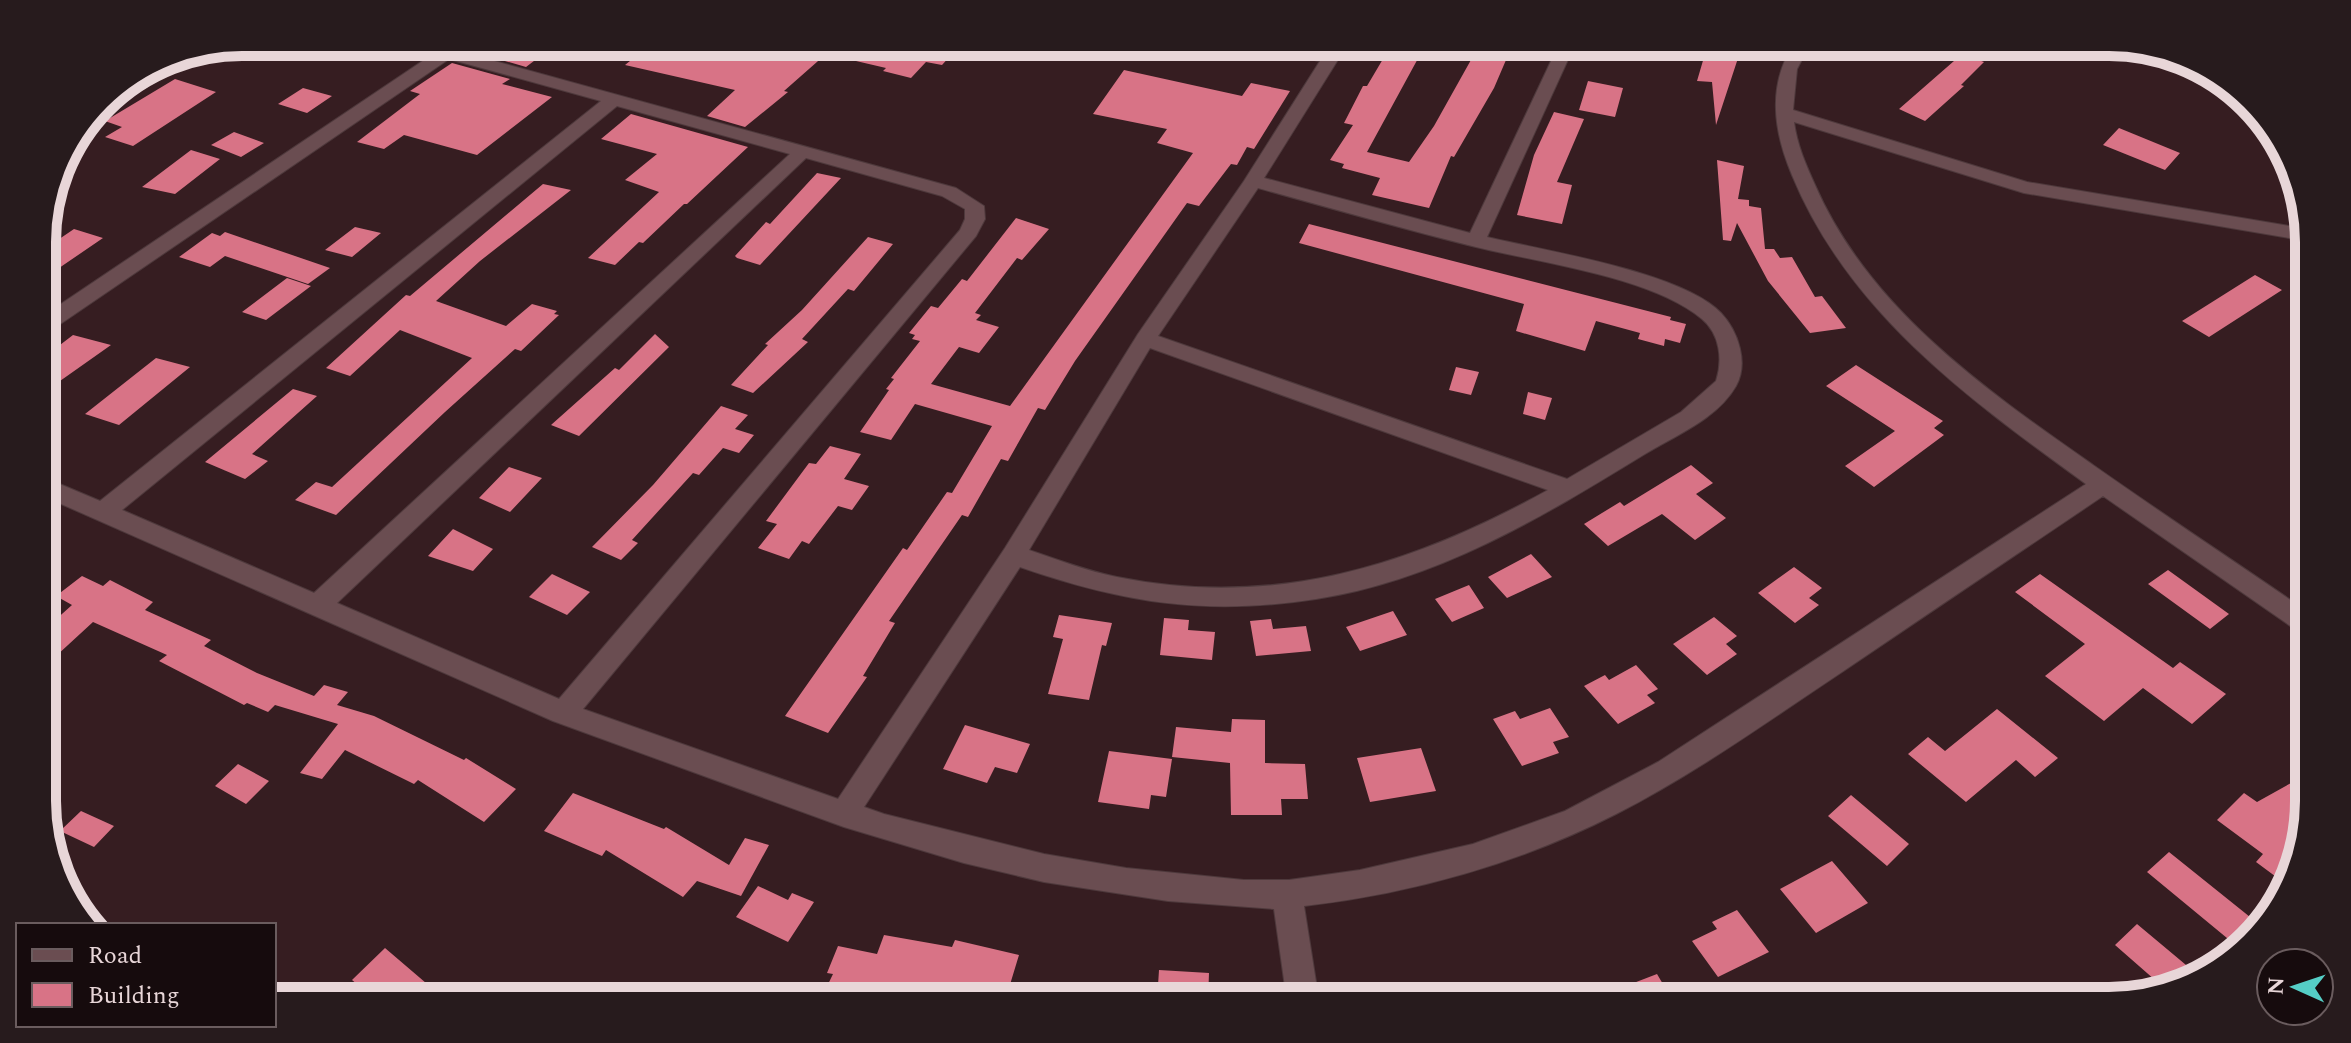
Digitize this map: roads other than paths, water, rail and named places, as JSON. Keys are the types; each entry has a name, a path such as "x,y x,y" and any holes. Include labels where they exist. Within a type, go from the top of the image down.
{"street":[{"path":"56,317 442,56"},
{"path":"457,56 949,192 974,206 975,219 969,232 563,713"},
{"path":"844,814 1014,555 1145,339 1253,181 1332,56"},
{"path":"1476,241 1562,56"},
{"path":"1795,56 1789,68 1783,113 1802,181 1823,224 1855,273 1881,305 1945,367 2103,485 2295,616"},
{"path":"102,513 613,100"},
{"path":"1783,113 2024,187 2294,233"},
{"path":"317,606 803,151"},
{"path":"1014,555 1116,587 1156,593 1264,594 1319,589 1371,577 1426,559 1522,517 1694,414 1726,384 1732,358 1725,336 1712,316 1688,299 1620,277 1253,181"},
{"path":"1145,339 1570,489"},
{"path":"56,492 563,713 918,839 1009,863 1115,881 1205,891 1287,894 1429,868 1574,821 1698,753 2103,485"},
{"path":"1287,894 1301,987"}]}
